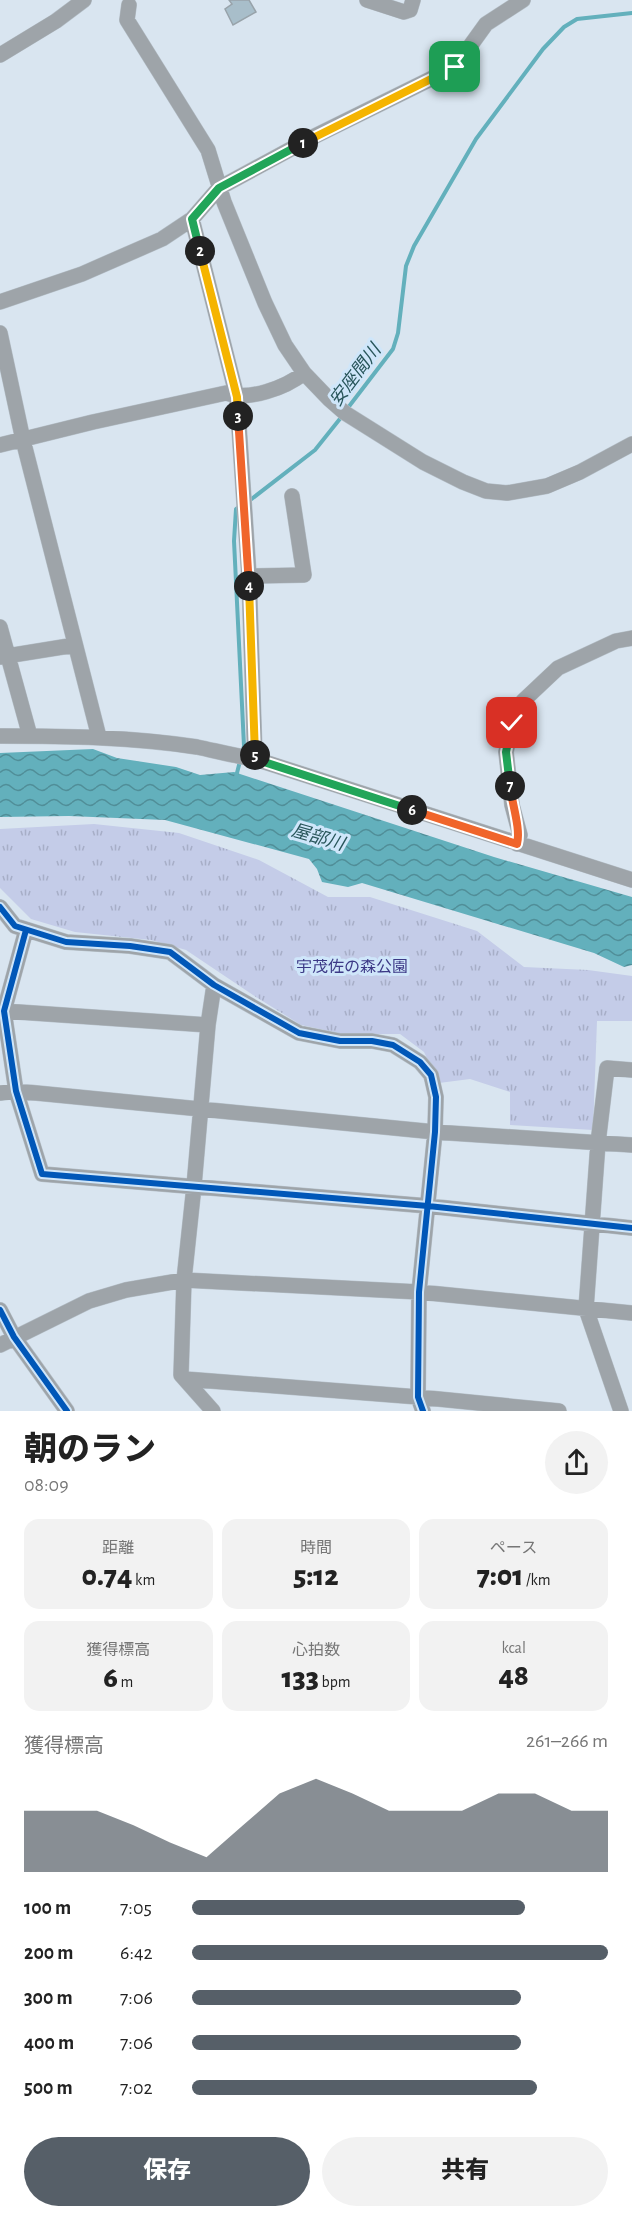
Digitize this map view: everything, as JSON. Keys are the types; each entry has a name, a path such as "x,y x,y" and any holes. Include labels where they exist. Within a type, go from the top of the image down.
{"street":[{"path":"0,55 56,21 84,0"},
{"path":"367,0 404,12 410,10 413,0"},
{"path":"0,302 92,270 162,239 192,219 219,188 313,137 455,67 486,24 523,0"},
{"path":"130,2 127,20 208,150 219,188 265,303 285,345 304,373 329,399 351,416 423,462 486,491 507,493 547,486 580,472 632,444"},
{"path":"192,219 237,397 249,576 255,759"},
{"path":"0,333 23,440 99,737"},
{"path":"0,445 226,393 237,397 286,386 304,373"},
{"path":"249,576 304,575 292,496"},
{"path":"0,627 4,656 30,736"},
{"path":"517,844 520,835 512,805 506,752 512,723 523,701 558,668 616,641 632,638"},
{"path":"4,656 75,645"},
{"path":"0,736 99,737 197,747 255,759 632,880"},
{"path":"0,907 15,926 66,942 130,946 170,952 214,985 299,1033 340,1041 372,1041 393,1045 420,1062 430,1075 436,1098 435,1132 419,1292 420,1404"},
{"path":"26,930 4,1011 16,1091 42,1174 428,1206 632,1228"},
{"path":"213,1411 181,1375 184,1280 208,1025 214,985"},
{"path":"4,1011 208,1025"},
{"path":"621,1411 586,1309 598,1143 607,1068 632,1070"},
{"path":"0,1093 16,1091 200,1107 435,1132 632,1145"},
{"path":"0,1346 88,1301 126,1290 184,1280 419,1292 632,1313"},
{"path":"0,1310 15,1337 67,1411"},
{"path":"185,1380 420,1404 559,1411"}],"green space":[{"name":"宇茂佐の森公園","path":"94,824 179,833 259,860 328,897 370,897 477,931 524,967 588,970 632,976 632,1021 597,1021 593,1130 510,1125 510,1092 470,1079 439,1083 424,1052 400,1034 343,1034 301,1025 186,950 151,940 75,932 31,919 0,888 0,829"}],"water":[{"name":"屋部川","path":"93,749 117,758 176,767 200,775 234,772 494,857 632,897 632,965 624,967 594,953 362,883 348,887 322,882 317,869 309,859 165,820 69,816 0,817 0,753"}],"building":[{"path":"229,0 249,0 256,12 233,25 225,9 232,4"}],"waterway":[{"name":"安座間川","path":"347,409 393,349 398,333 406,266 414,246 476,139 543,49 564,27 577,19 632,13"},
{"name":"安座間川","path":"249,501 315,450 343,415"},
{"name":"安座間川","path":"240,506 236,509 234,541 244,746 242,754"},
{"name":"安座間川","path":"236,777 240,761"}],"cycle path":[{"path":"0,907 15,926 66,942 130,946 170,952 214,985 299,1033 340,1041 372,1041 393,1045 420,1062 431,1075 436,1097 435,1132 419,1292 418,1397 423,1411"},
{"path":"26,930 4,1011 16,1091 42,1174 428,1206 632,1228"},
{"path":"0,1310 14,1337 67,1411"}],"route":[{"path":"455,67 313,137 219,188 192,219 237,397 249,576 255,759 517,844 520,835 512,805 506,752 512,723"}]}
